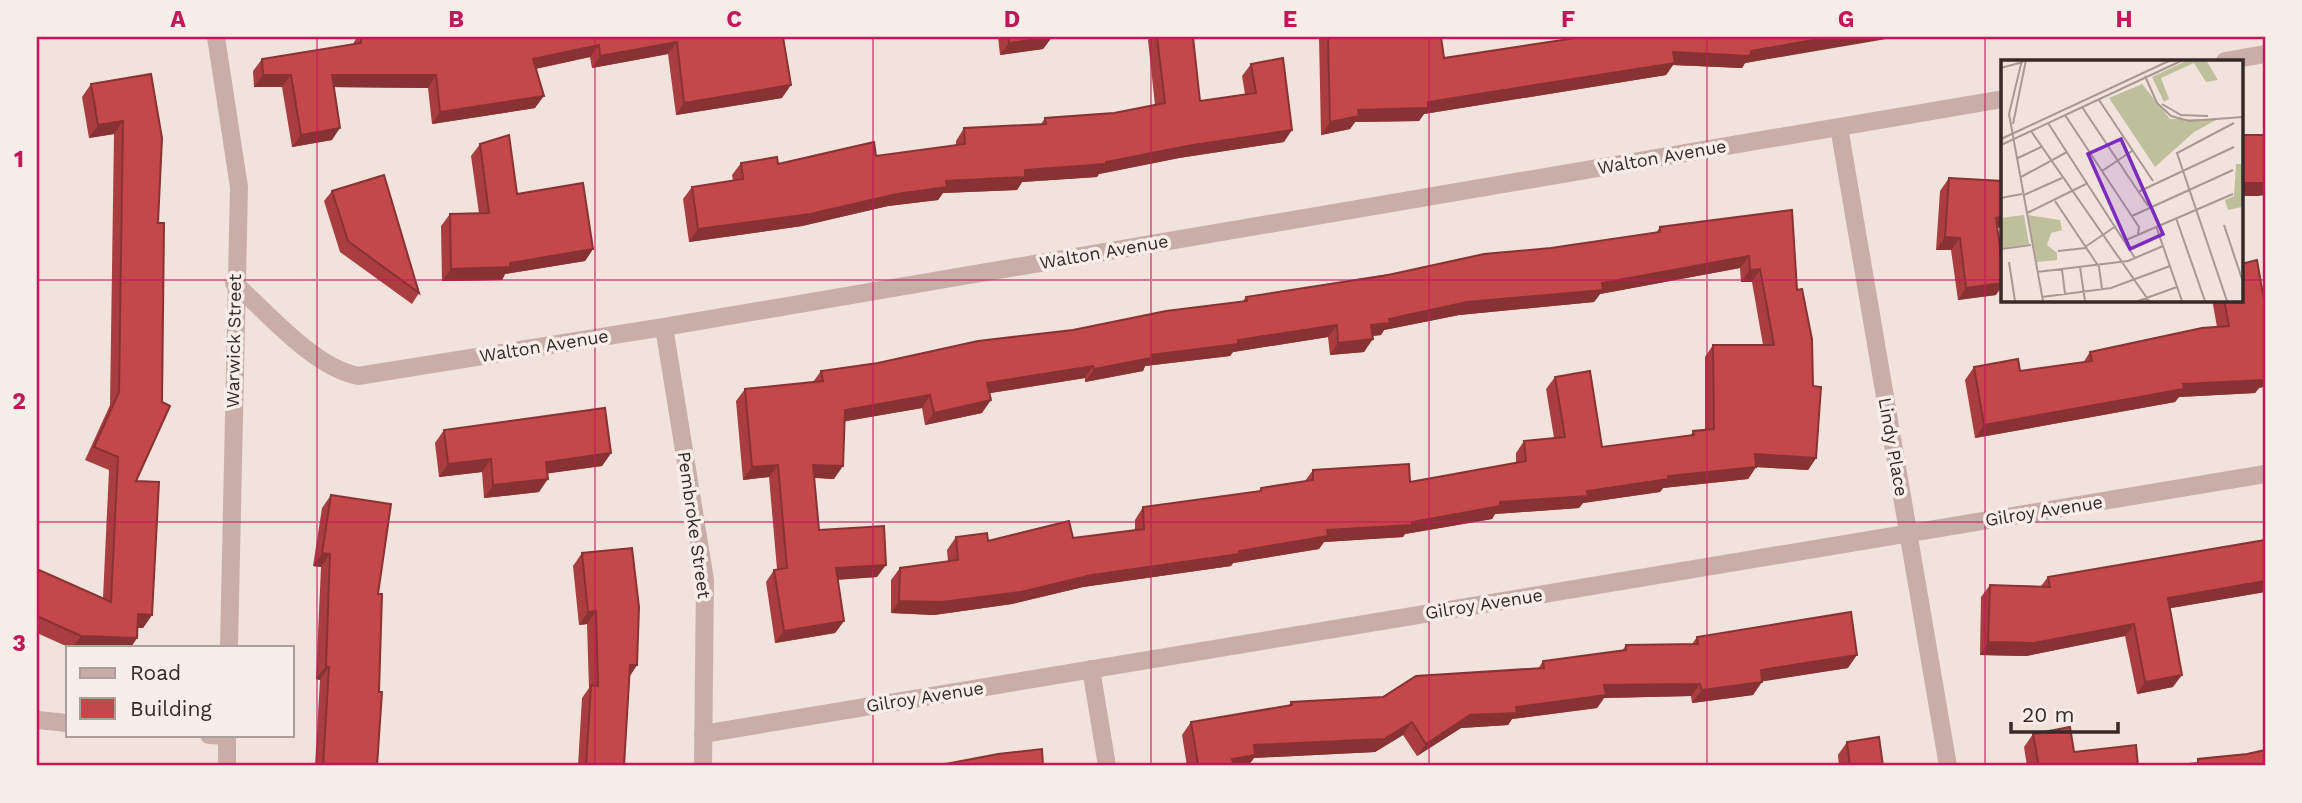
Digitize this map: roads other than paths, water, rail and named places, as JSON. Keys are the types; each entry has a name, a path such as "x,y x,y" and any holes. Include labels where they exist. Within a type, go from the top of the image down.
{"street":[{"name":"Warwick Street","path":"216,37 239,187 234,283 229,646"},
{"path":"2231,60 2265,54"},
{"name":"Walton Avenue","path":"234,283 318,358 340,371 358,376 664,327 2001,99"},
{"name":"Lindy Place","path":"1839,127 1948,766"},
{"name":"Pembroke Street","path":"664,327 705,580 703,766"},
{"name":"Gilroy Avenue","path":"703,734 2265,474"},
{"path":"1091,669 1107,766"},
{"path":"37,720 66,723"},
{"path":"227,736 227,766"}]}
